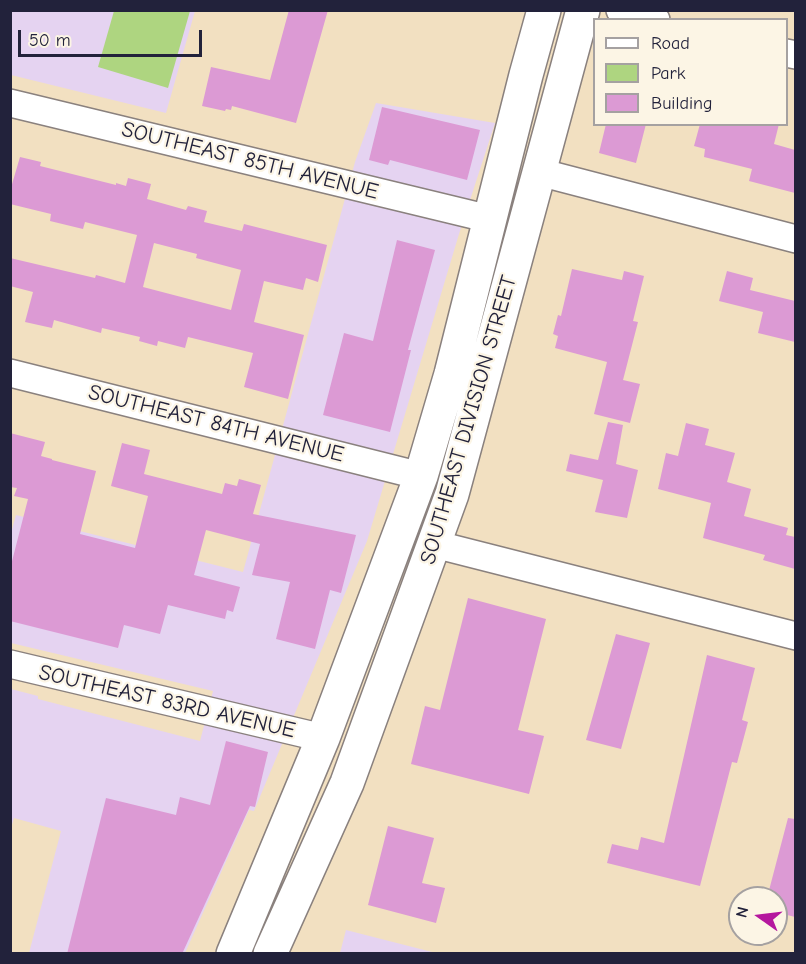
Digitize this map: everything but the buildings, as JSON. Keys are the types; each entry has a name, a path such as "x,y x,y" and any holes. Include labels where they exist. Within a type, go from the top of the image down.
{"main road":[{"name":"SOUTHEAST DIVISION STREET","path":"233,954 323,738 421,476 451,374 544,10"},
{"name":"SOUTHEAST DIVISION STREET","path":"270,954 347,783 434,544 463,456 583,10"},
{"path":"526,75 537,99 523,161 526,168 539,171"},
{"path":"421,476 433,489 434,544"}],"street":[{"path":"621,10 649,18"},
{"name":"SOUTHEAST 85TH AVENUE","path":"10,103 490,219"},
{"path":"539,171 795,239"},
{"name":"SOUTHEAST 84TH AVENUE","path":"10,373 421,476"},
{"path":"434,544 795,636"},
{"name":"SOUTHEAST 83RD AVENUE","path":"10,664 323,738"}],"shaded area":[{"path":"11,11 195,11 166,113 11,75"},
{"path":"376,103 495,123 459,234 367,541 254,811 249,810 185,953 29,953 61,831 14,818 11,828 11,689 38,696 38,699 200,741 213,691 11,643 10,537 16,515 243,572 355,162"},
{"path":"346,930 436,953 340,953"}],"green space":[{"path":"114,11 190,11 168,88 98,67"}]}
